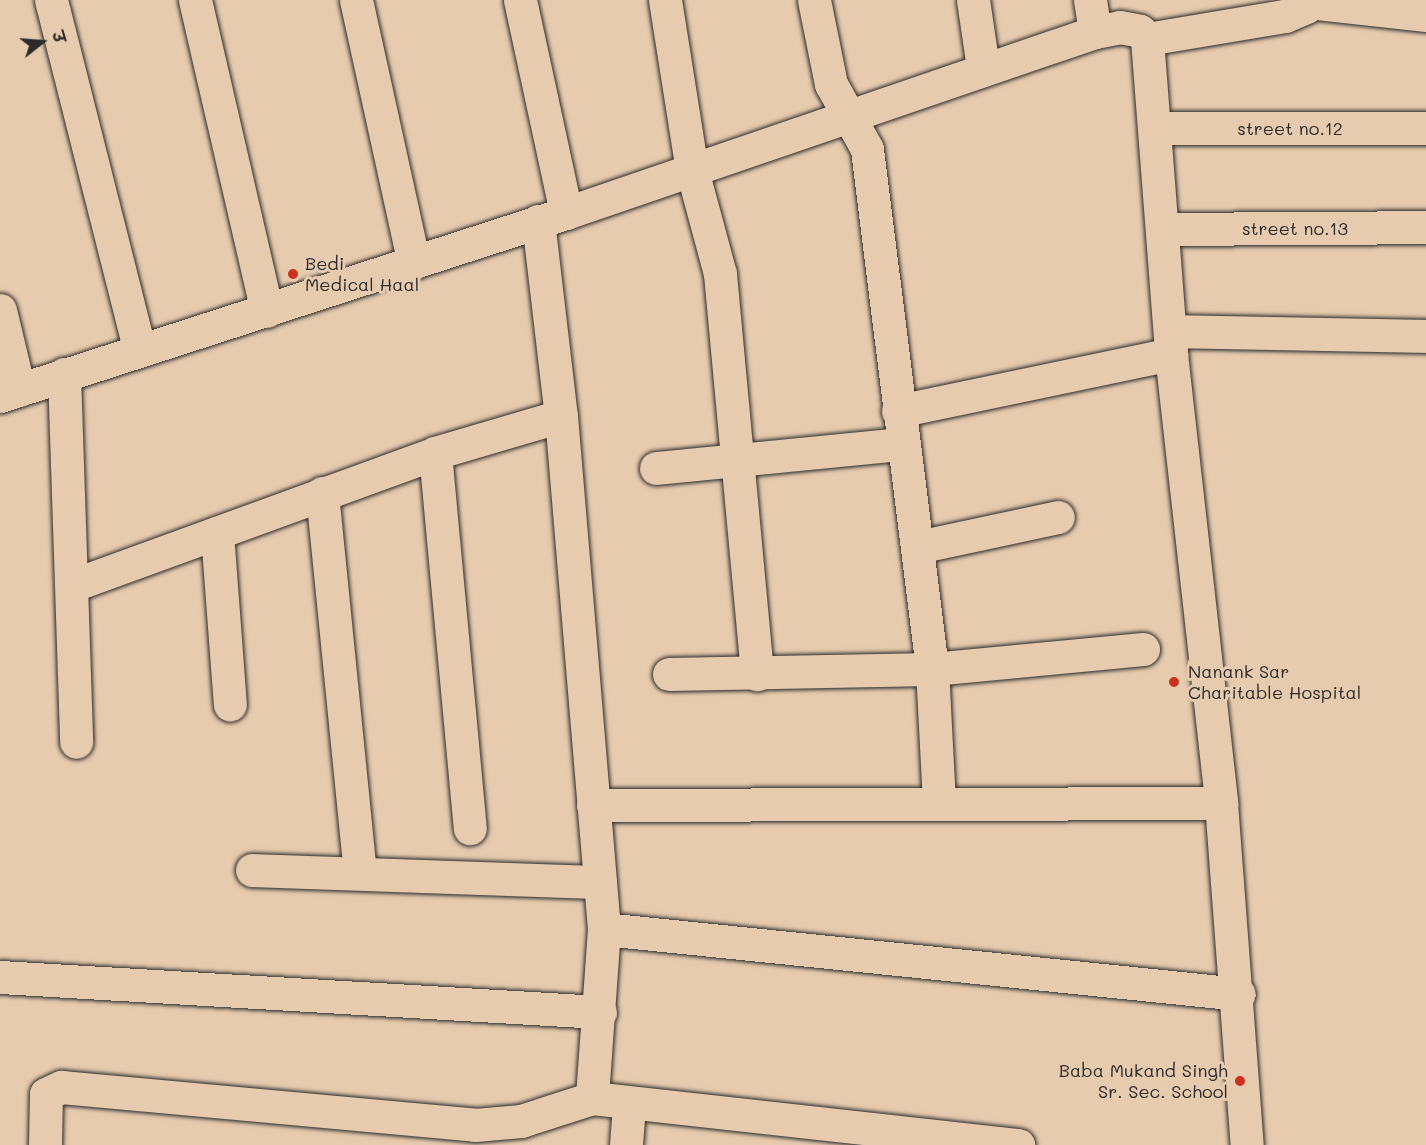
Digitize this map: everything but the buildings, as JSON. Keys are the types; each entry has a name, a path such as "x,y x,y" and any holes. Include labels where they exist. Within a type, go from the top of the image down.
{"street":[{"path":"51,0 139,349"},
{"path":"195,0 267,311"},
{"path":"356,0 414,263"},
{"path":"520,0 552,217 561,416 604,929 600,1012 592,1098"},
{"path":"665,0 692,170 720,274 757,674"},
{"path":"814,0 831,84 867,149 901,444 918,547 932,669 939,801"},
{"path":"973,0 984,68"},
{"path":"1090,0 1095,32"},
{"path":"0,310 10,393 139,349 267,311 414,263 1095,32 1131,28 1147,39 1285,16 1308,1 1426,15"},
{"path":"1147,39 1170,343 1221,803 1239,994 1247,1145"},
{"name":"street no.12","path":"1155,128 1426,128"},
{"name":"street no.13","path":"1163,229 1426,227"},
{"path":"898,411 1170,343 1426,336"},
{"path":"64,374 73,585 75,742"},
{"path":"73,585 435,453 561,416"},
{"path":"656,468 901,444"},
{"path":"435,453 470,828"},
{"path":"322,493 360,870"},
{"path":"918,547 1058,517"},
{"path":"217,533 230,705"},
{"path":"669,674 932,669 1143,649"},
{"path":"592,804 939,801 1221,803"},
{"path":"252,870 360,870 600,882"},
{"path":"604,929 1239,994"},
{"path":"0,977 600,1012"},
{"path":"45,1145 46,1094 61,1088 475,1125 521,1121 592,1098 629,1105 1017,1145"},
{"path":"626,1145 629,1105"}],"place":[{"name":"Bedi Medical Haal","path":"293,274"},
{"name":"Nanank Sar Charitable Hospital","path":"1174,682"},
{"name":"Baba Mukand Singh Sr. Sec. School","path":"1240,1081"}]}
